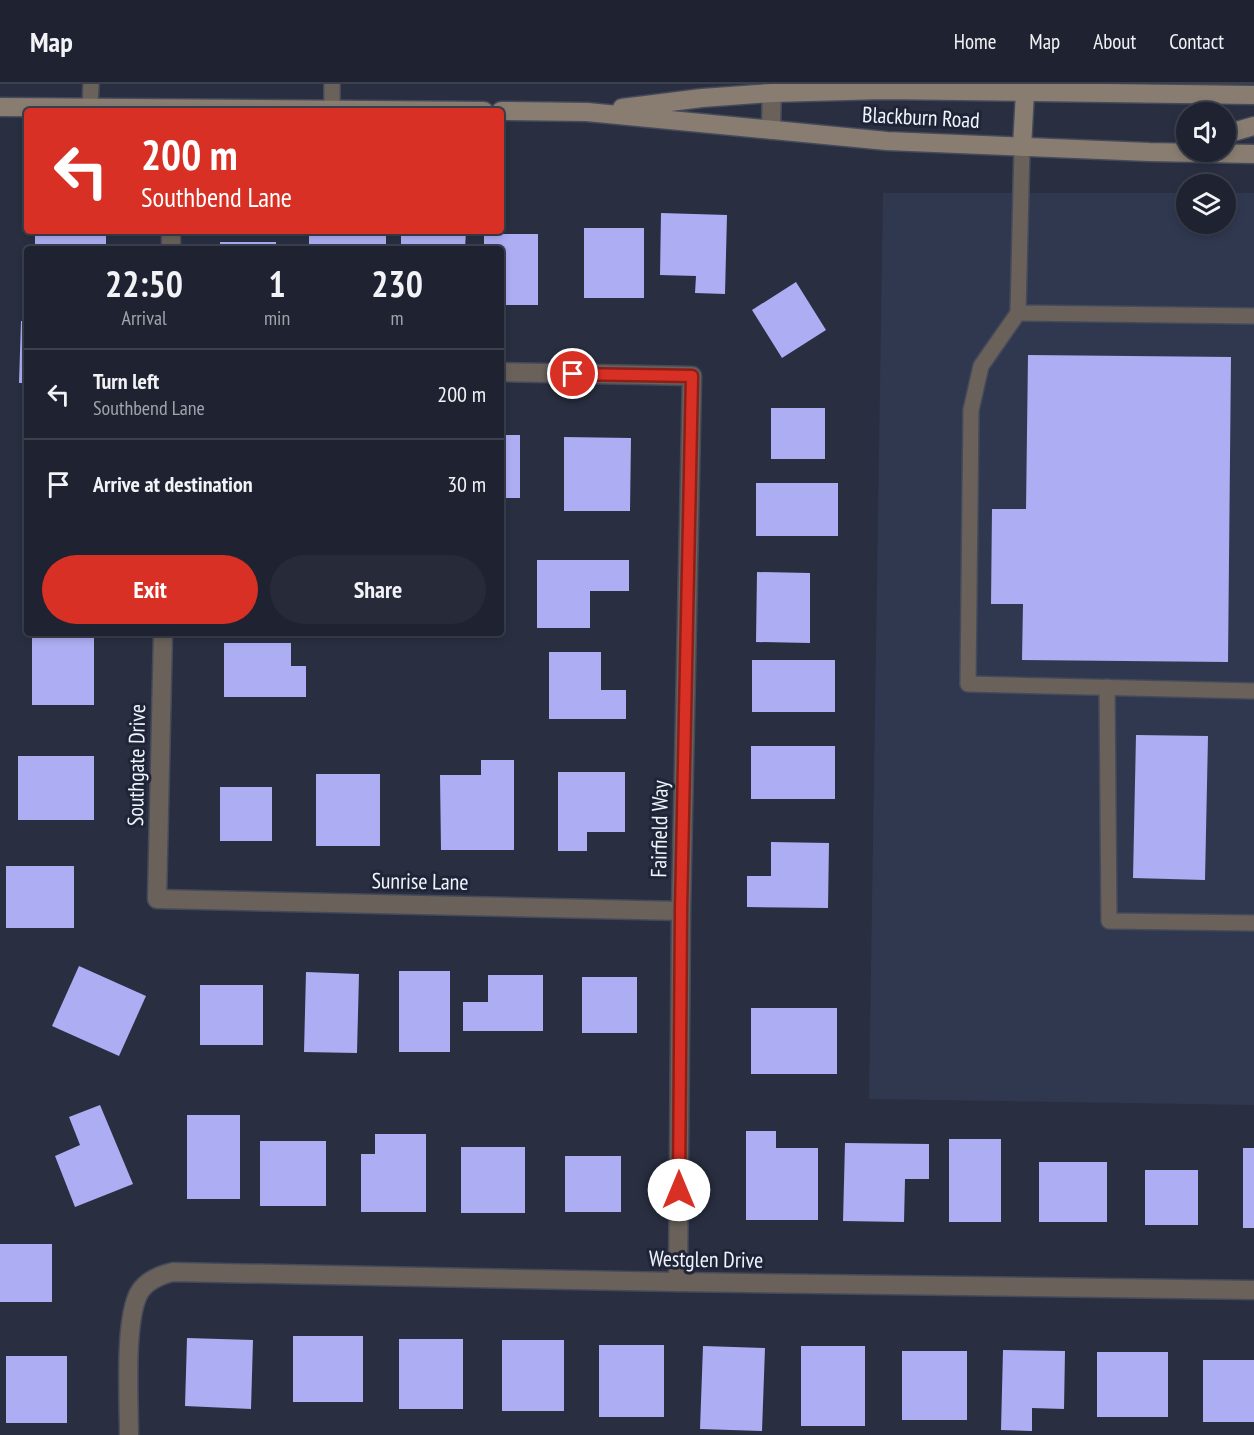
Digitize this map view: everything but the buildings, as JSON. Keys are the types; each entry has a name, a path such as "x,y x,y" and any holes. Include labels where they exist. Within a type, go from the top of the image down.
{"main road":[{"name":"Blackburn Road","path":"587,112 772,88 1254,95"},
{"path":"1022,147 1025,92"},
{"path":"0,107 132,108"},
{"name":"Blackburn Road","path":"504,111 587,112 887,141 1254,154"},
{"path":"1236,131 1254,126"},
{"path":"1149,152 1176,146"}],"street":[{"path":"771,130 772,88"},
{"name":"Fairfield Way","path":"504,372 692,376 681,911 678,1282"},
{"name":"Southgate Drive","path":"157,899 163,636"},
{"name":"Sunrise Lane","path":"157,899 681,911"},
{"name":"Westglen Drive","path":"129,1435 130,1319 140,1292 158,1275 185,1272 1254,1290"}],"lane":[{"path":"90,107 91,84"},
{"path":"332,84 332,108"},
{"path":"1022,147 1018,313 981,366 971,410 968,684 1254,691"},
{"path":"1018,313 1254,316"},
{"path":"1107,687 1109,921 1254,923"}],"shaded area":[{"path":"883,193 1176,193 1176,234 1236,234 1236,193 1254,193 1254,1105 869,1099"}],"route":[{"path":"573,374 692,376 681,911 679,1190"}]}
